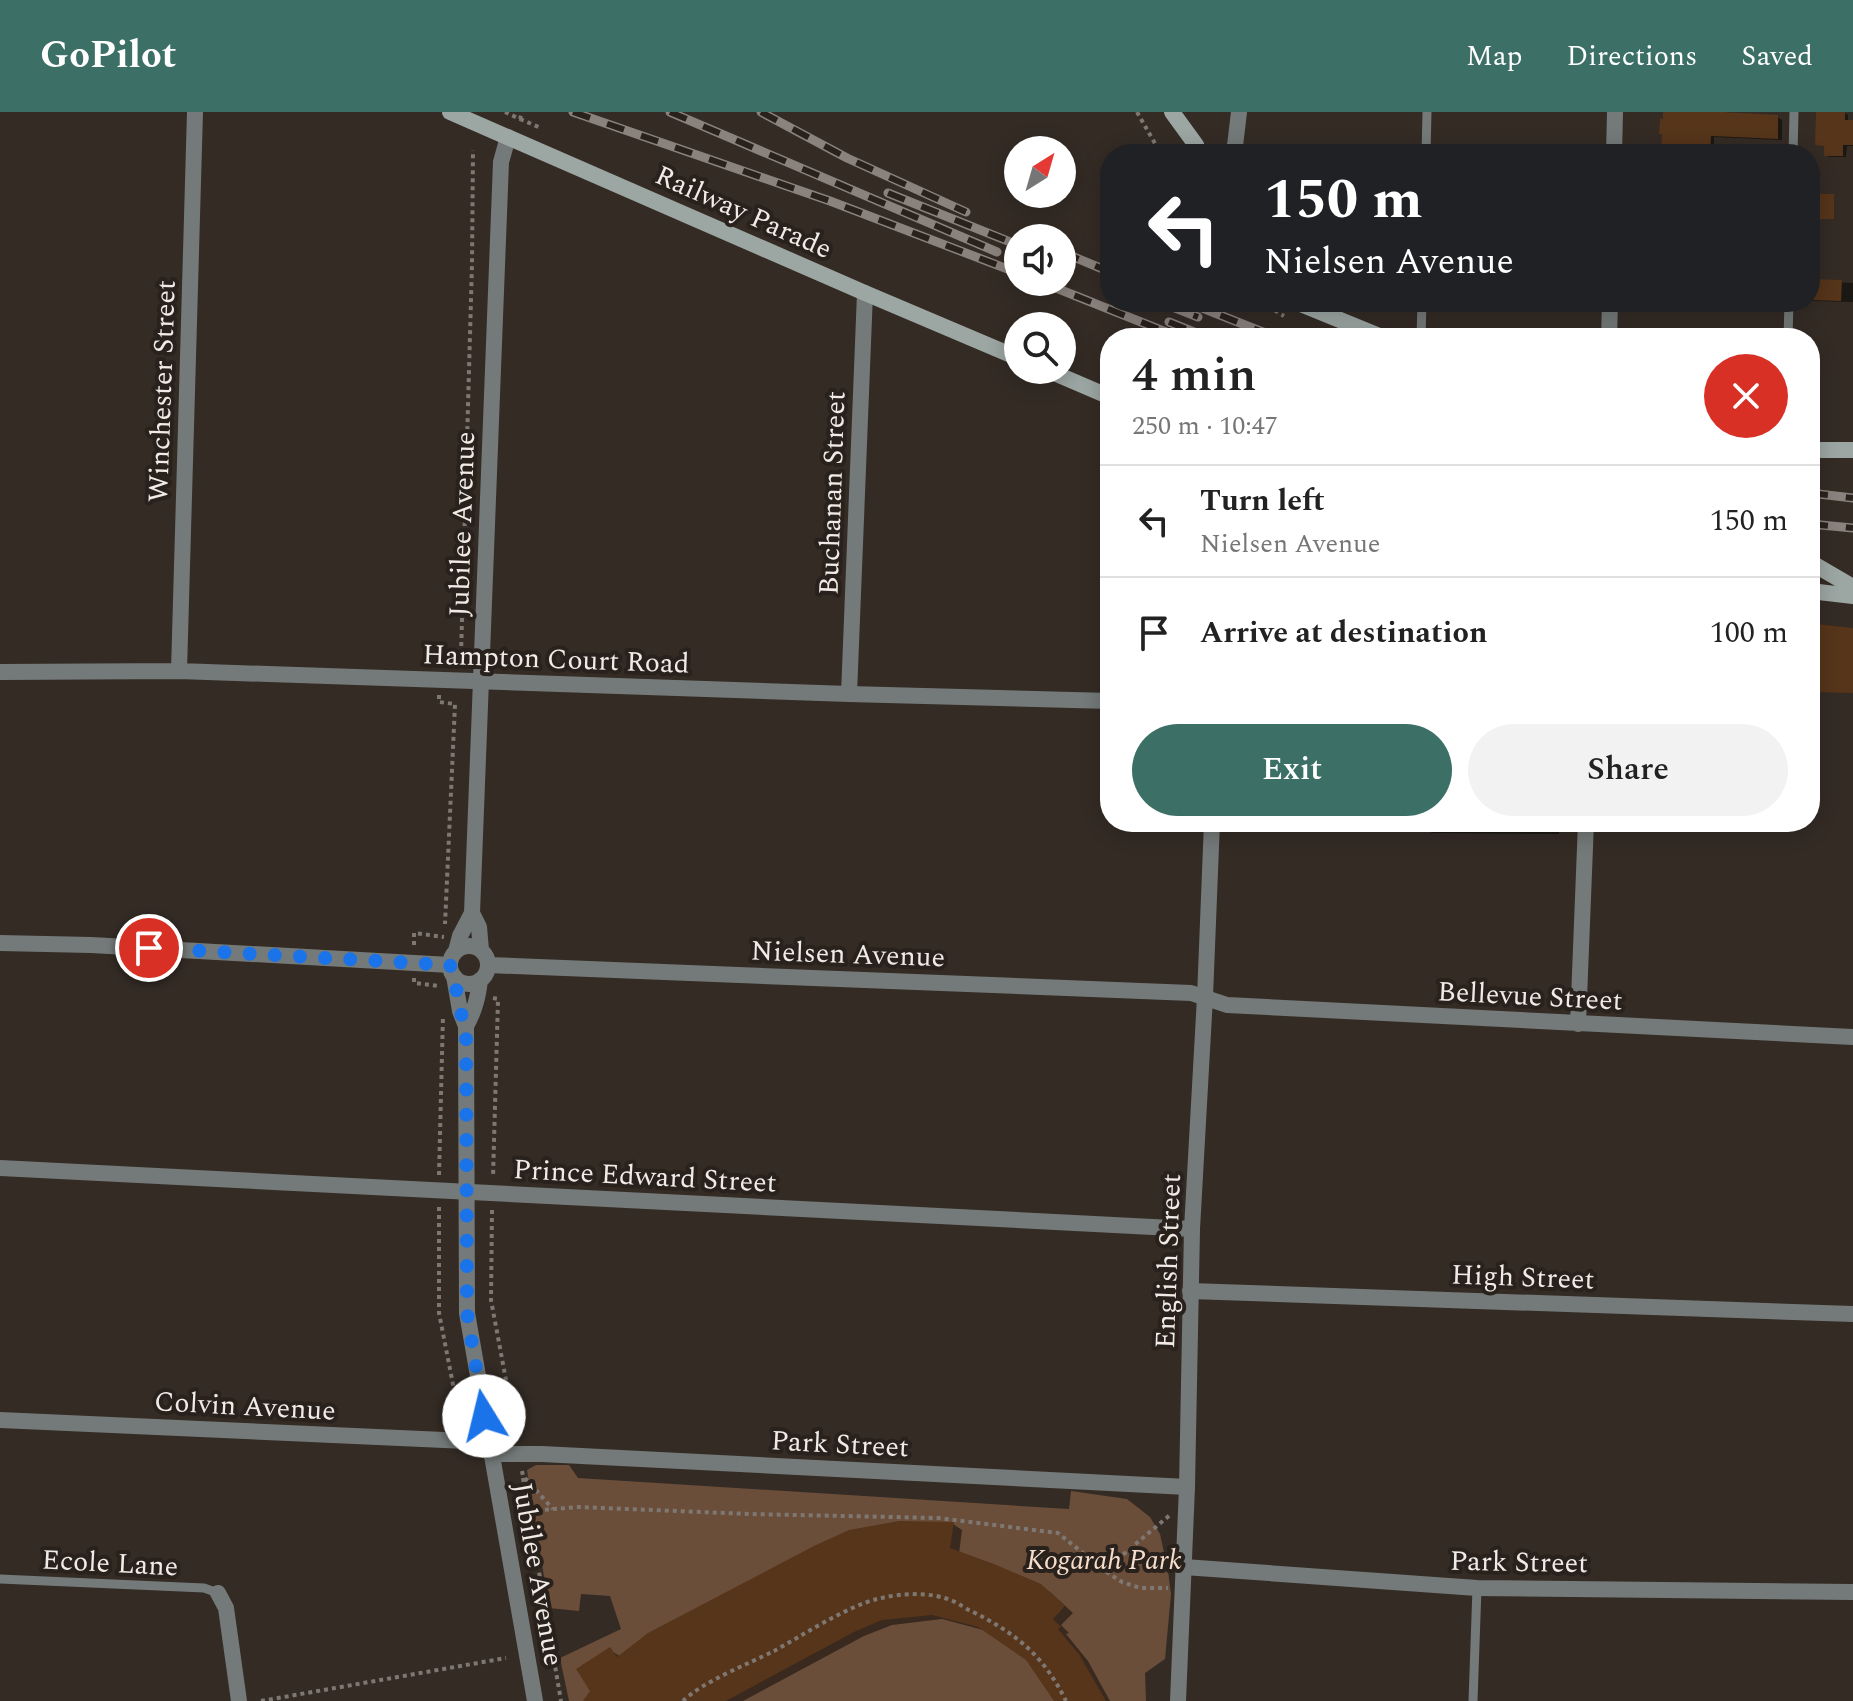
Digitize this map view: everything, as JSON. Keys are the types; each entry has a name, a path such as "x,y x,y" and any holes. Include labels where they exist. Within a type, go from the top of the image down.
{"main road":[{"name":"Railway Parade","path":"450,112 1004,352"},
{"path":"1172,112 1195,144"},
{"path":"1320,312 1360,328"},
{"path":"1076,382 1100,393"},
{"path":"1820,450 1853,450"},
{"path":"1820,568 1853,587"},
{"path":"1820,592 1853,596"}],"street":[{"name":"Winchester Street","path":"179,671 195,112"},
{"path":"1235,144 1239,112"},
{"path":"1614,144 1615,112"},
{"name":"Jubilee Avenue","path":"508,137 501,162 472,913 460,936 453,964 460,1011 466,1026 467,1313 535,1701"},
{"name":"Buchanan Street","path":"849,694 865,293"},
{"name":"Hampton Court Road","path":"0,672 179,671 1100,701"},
{"name":"English Street","path":"1178,1701 1187,1494 1192,1229 1212,832"},
{"path":"1578,1024 1586,832"},
{"name":"Jubilee Avenue","path":"466,1026 474,1012 483,965 479,927 472,913"},
{"path":"0,943 453,964"},
{"path":"466,946 476,947 483,965 474,983 463,983 453,964 466,946"},
{"name":"Nielsen Avenue","path":"483,965 1191,993 1205,997"},
{"name":"Bellevue Street","path":"1205,997 1227,1005 1853,1037"},
{"name":"Prince Edward Street","path":"0,1168 1192,1229"},
{"name":"High Street","path":"1190,1291 1853,1314"},
{"name":"Colvin Avenue","path":"0,1420 490,1448"},
{"name":"Park Street","path":"490,1448 519,1454 1187,1494"},
{"name":"Park Street","path":"1184,1567 1477,1588 1853,1592"},
{"path":"218,1593 226,1608 239,1701"}],"lane":[{"path":"1426,144 1427,112"},
{"path":"1793,144 1794,112"},
{"name":"Ecole Lane","path":"0,1579 204,1588 218,1593"},
{"path":"1473,1701 1477,1588"}],"path":[{"path":"505,112 541,128"},
{"path":"520,119 522,112"},
{"path":"1137,112 1155,144"},
{"path":"443,996 443,986 414,983 414,933 444,937 455,704 439,702 437,655 461,655 473,150"},
{"path":"498,999 491,1300 517,1432 561,1701"},
{"path":"443,1011 439,1313 459,1415 445,1414"},
{"path":"523,1476 553,1509"},
{"path":"1108,1573 1119,1558 1187,1494"},
{"path":"529,1511 579,1507 938,1518 1058,1533 1122,1582 1140,1588 1183,1589"},
{"path":"683,1701 714,1681 847,1612 875,1599 902,1595 930,1595 953,1601 995,1623 1018,1638 1038,1657 1066,1701"},
{"path":"261,1701 506,1658"}],"green space":[{"name":"Kogarah Park","path":"536,1465 569,1465 578,1478 1069,1509 1071,1491 1127,1499 1150,1517 1160,1534 1171,1594 1165,1659 1145,1673 1146,1701 569,1701 560,1658 621,1629 610,1596 581,1594 579,1611 549,1608 527,1470"}],"building":[{"path":"1663,112 1778,115 1778,139 1711,136 1711,144 1662,144 1662,134 1659,134 1660,119 1663,119"},
{"path":"1816,112 1845,112 1845,120 1853,120 1853,145 1843,145 1843,156 1824,156 1824,146 1815,144"},
{"path":"1820,194 1834,194 1834,219 1820,219"},
{"path":"1820,279 1842,280 1841,301 1820,300"},
{"path":"1820,624 1853,628 1853,693 1820,692"},
{"path":"899,1521 954,1522 950,1548 1041,1584 1065,1606 1053,1619 1079,1654 1106,1701 1054,1701 1026,1660 978,1627 932,1615 882,1620 726,1701 583,1701 590,1691 576,1669 610,1647 617,1657 648,1633 814,1546 849,1530"}],"railway":[{"path":"573,112 830,201 1004,268"},
{"path":"670,112 997,252"},
{"path":"761,112 847,158 966,212"},
{"path":"888,193 1004,239"},
{"path":"1076,258 1100,268"},
{"path":"1076,296 1100,306"},
{"path":"1116,312 1156,328"},
{"path":"1185,312 1198,317"},
{"path":"1212,312 1253,328"},
{"path":"1169,322 1184,328"},
{"path":"1820,494 1853,498"},
{"path":"1820,525 1853,528"}],"route":[{"path":"149,948 450,965 466,1026 467,1313 484,1416"}]}
